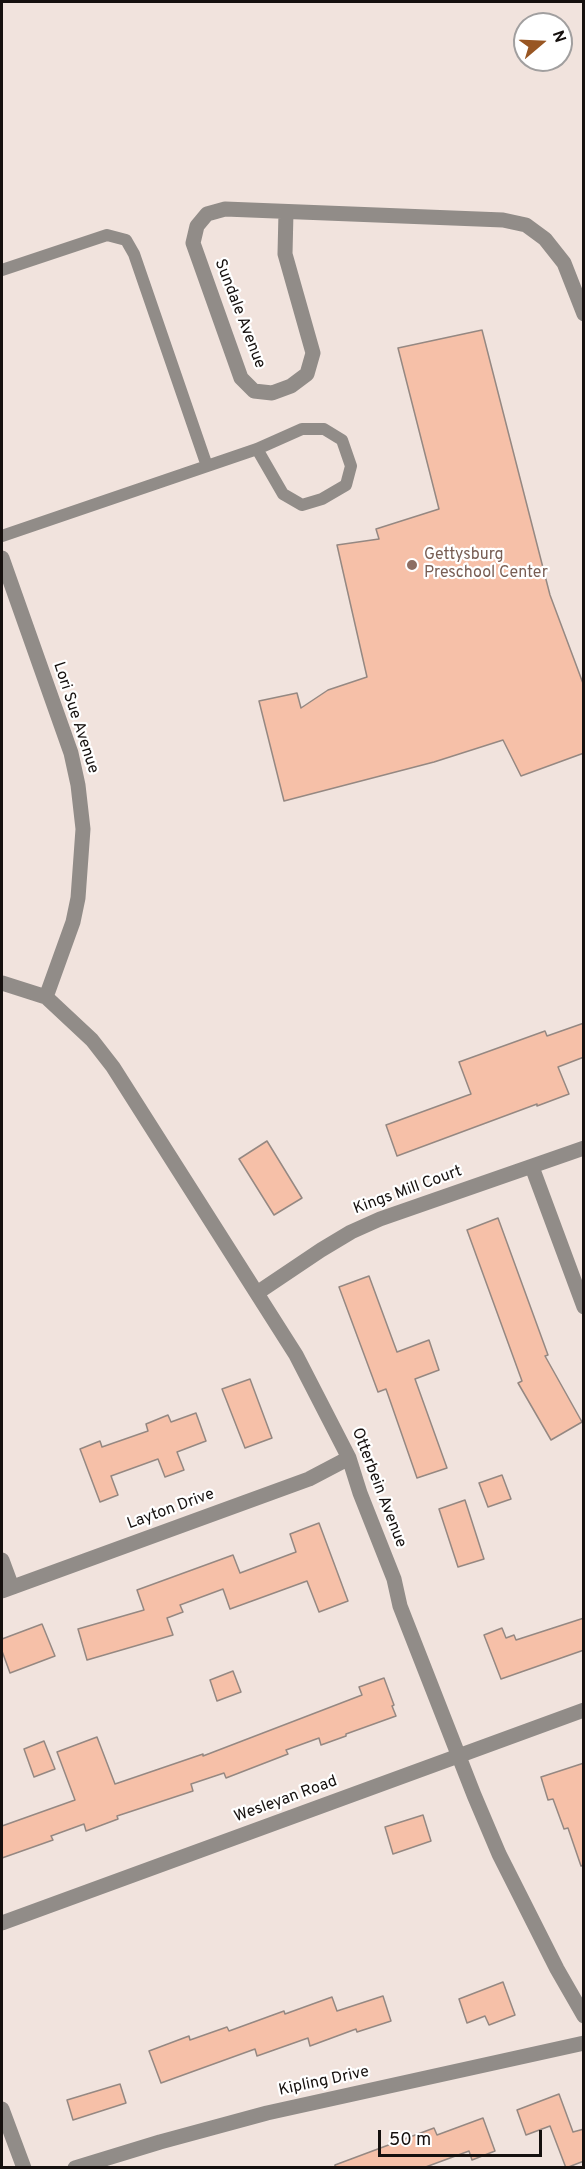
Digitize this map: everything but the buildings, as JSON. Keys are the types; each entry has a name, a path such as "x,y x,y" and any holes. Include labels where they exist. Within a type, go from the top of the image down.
{"street":[{"name":"Sundale Avenue","path":"286,212 285,254 314,353 307,374 291,386 272,393 254,391 241,378 193,243 197,225 207,214 225,209 503,220 526,225 545,239 564,263 584,314"},
{"name":"Lori Sue Avenue","path":"2,558 71,753 78,785 83,829 75,914 46,997"},
{"name":"Otterbein Avenue","path":"2,983 46,997 92,1040 114,1067 296,1356 350,1458 360,1493 394,1579 400,1606 500,1854 557,1969 584,2016"},
{"name":"Kings Mill Court","path":"258,1293 321,1250 351,1232 380,1219 584,1148"},
{"path":"532,1167 584,1307"},
{"name":"Layton Drive","path":"7,1589 309,1479 350,1458"},
{"path":"2,1560 7,1589"},
{"name":"Wesleyan Road","path":"2,1923 584,1710"},
{"name":"Kipling Drive","path":"75,2168 267,2113 584,2043"},
{"path":"2,2109 24,2168"}],"lane":[{"path":"2,270 107,235 126,240 134,254 207,466"},
{"path":"2,536 207,466 302,429 324,429 342,440 351,466 346,485 322,500 302,505 283,494 257,448"}],"place":[{"name":"Gettysburg Preschool Center","path":"412,565"}]}
